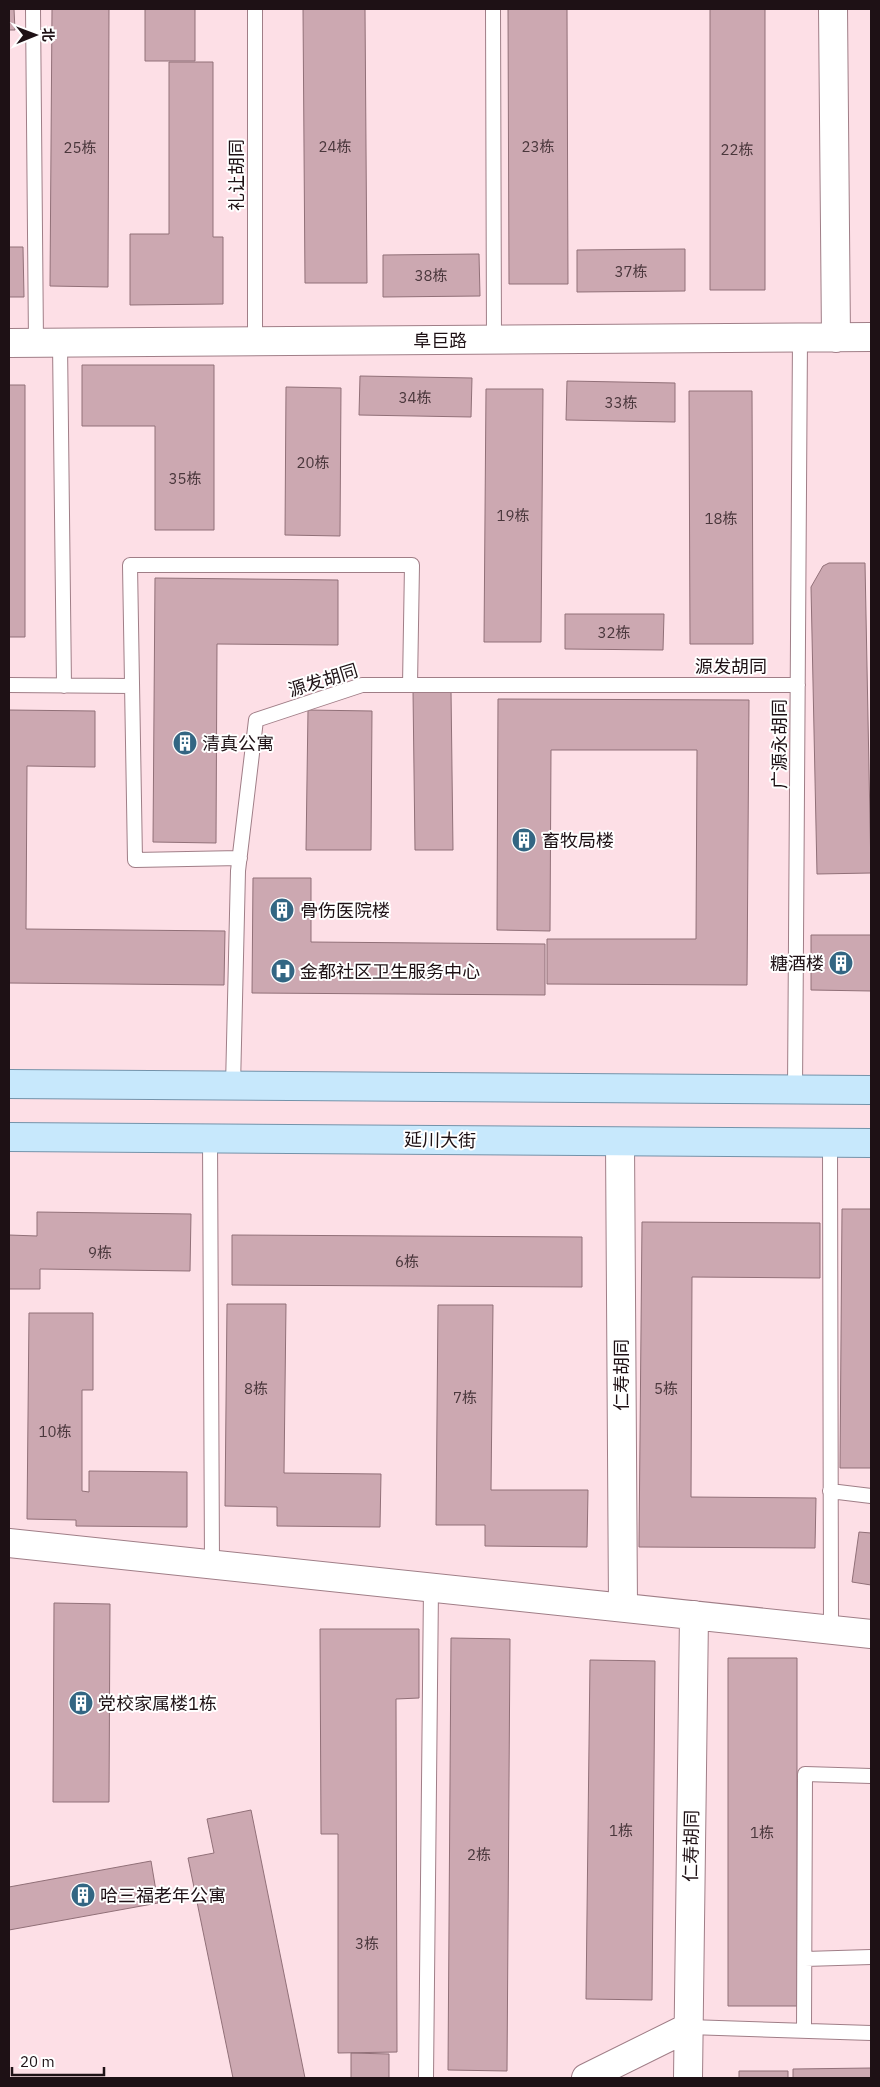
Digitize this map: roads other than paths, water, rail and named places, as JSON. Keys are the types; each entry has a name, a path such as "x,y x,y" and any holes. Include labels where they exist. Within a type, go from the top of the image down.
{"main road":[{"path":"9,1084 871,1090"},
{"name":"延川大街","path":"9,1137 871,1143"}],"street":[{"path":"832,9 836,338"},
{"name":"阜巨路","path":"9,343 871,337"},
{"name":"仁寿胡同","path":"620,1142 623,1607"},
{"path":"9,1543 871,1634"},
{"name":"仁寿胡同","path":"688,2078 694,1615"},
{"path":"586,2078 688,2027"}],"lane":[{"path":"33,9 64,686"},
{"name":"礼让胡同","path":"255,9 255,341"},
{"path":"493,9 494,340"},
{"name":"广源永胡同","path":"795,1090 800,338"},
{"path":"240,858 135,860 130,565 412,565 410,685"},
{"path":"9,685 132,686"},
{"name":"源发胡同","path":"233,1086 240,858 256,720 362,685 798,685"},
{"path":"210,1138 212,1564"},
{"path":"830,1143 831,1630"},
{"path":"830,1491 871,1496"},
{"path":"426,2078 431,1587"},
{"path":"804,2031 805,1774 871,1776"},
{"path":"804,1959 871,1957"},
{"path":"688,2027 871,2033"}],"place":[{"name":"清真公寓","path":"185,743"},
{"name":"畜牧局楼","path":"524,840"},
{"name":"骨伤医院楼","path":"282,910"},
{"name":"糖酒楼","path":"841,963"},
{"name":"金都社区卫生服务中心","path":"283,971"},
{"name":"党校家属楼1栋","path":"81,1703"},
{"name":"哈三福老年公寓","path":"83,1895"}]}
